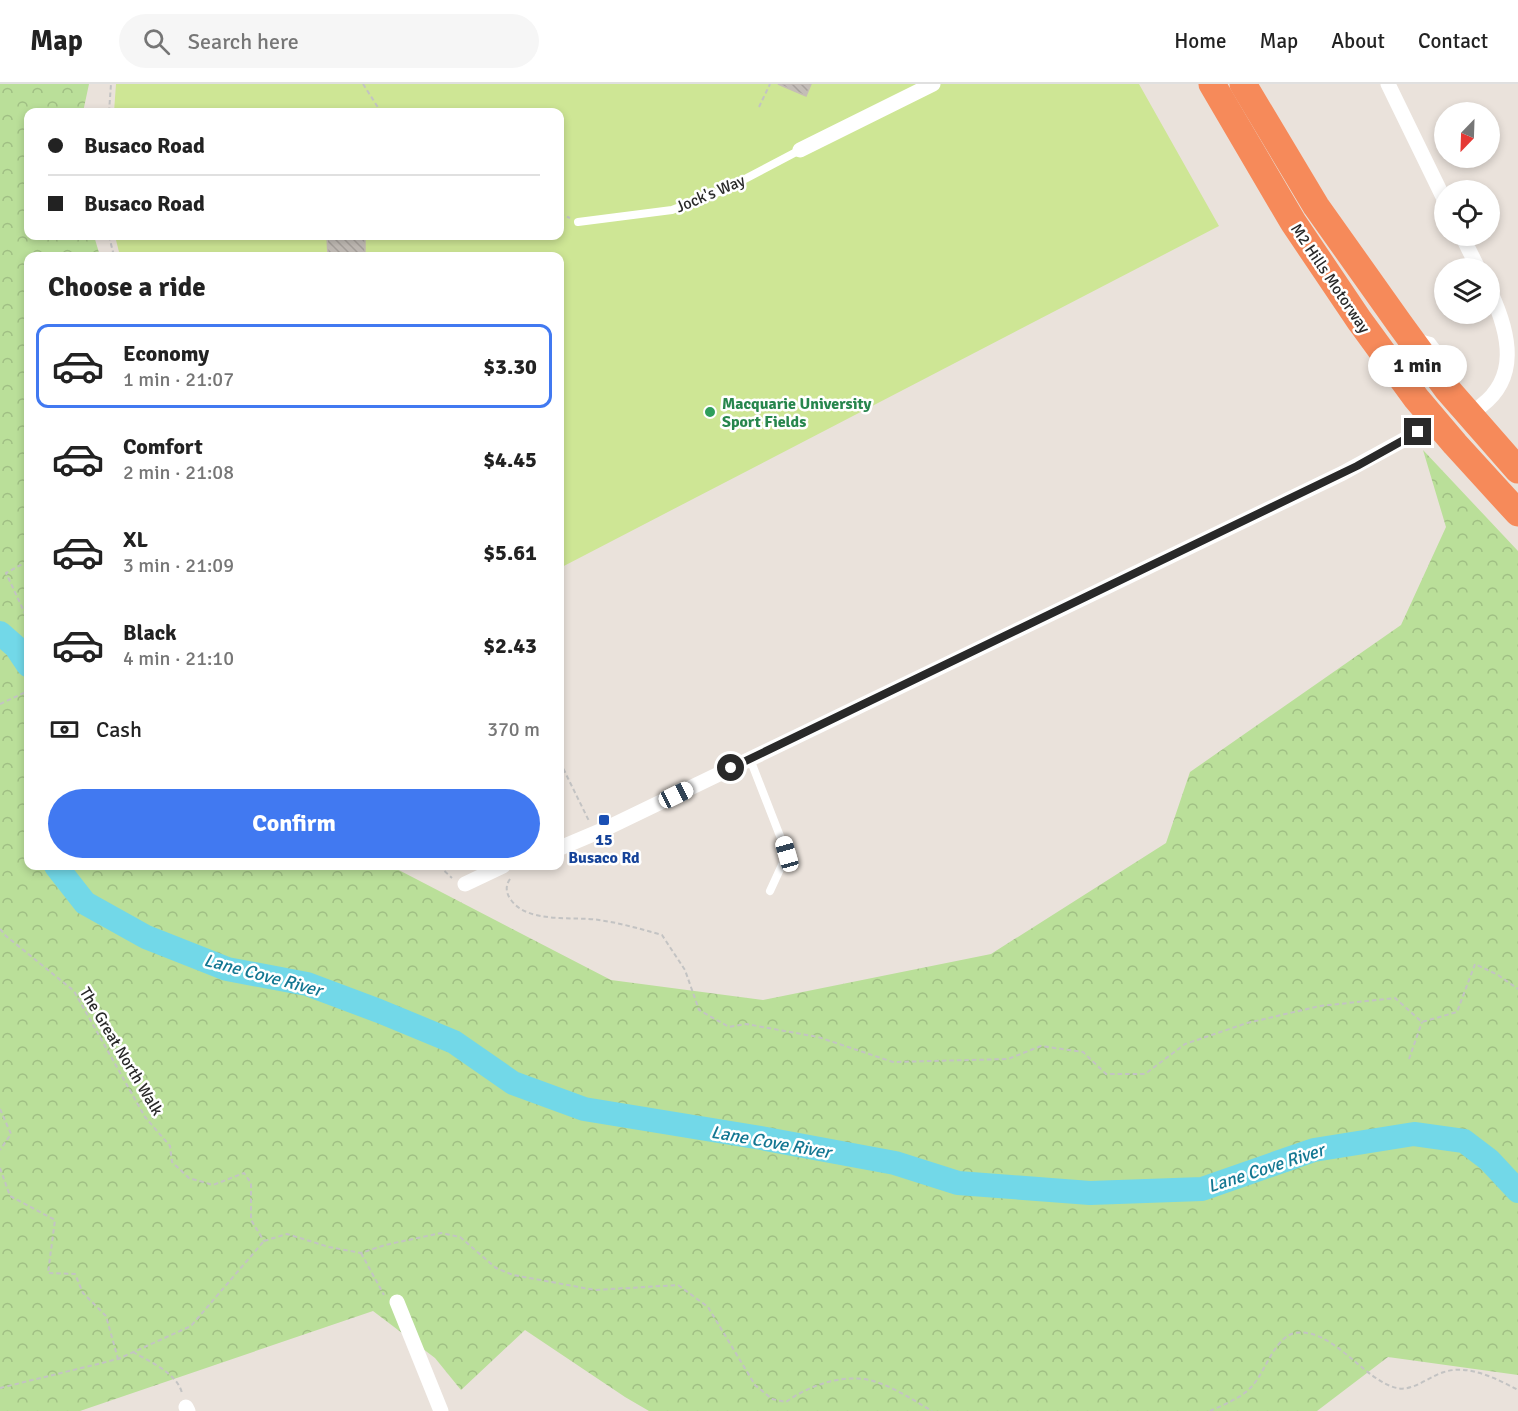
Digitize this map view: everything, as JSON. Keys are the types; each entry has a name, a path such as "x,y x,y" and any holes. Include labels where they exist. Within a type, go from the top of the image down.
{"highway":[{"name":"M2 Hills Motorway","path":"1212,84 1293,222 1359,320 1416,398 1518,513"},
{"name":"M2 Hills Motorway","path":"1243,84 1316,206 1407,334 1447,389 1478,414 1518,470"}],"street":[{"path":"800,150 933,84"},
{"path":"1388,84 1435,180"},
{"path":"1478,414 1509,388 1518,366 1517,350 1500,313"},
{"path":"564,846 605,829 1357,466 1418,432"},
{"path":"465,884 508,870"},
{"path":"397,1302 441,1411"}],"lane":[{"name":"Jock's Way","path":"578,222 672,210 724,190 800,150"},
{"path":"750,759 787,854 770,891"}],"path":[{"path":"109,108 111,84"},
{"path":"363,84 378,108"},
{"path":"759,107 770,84"},
{"path":"24,563 6,573 24,611"},
{"path":"0,704 24,693"},
{"path":"564,770 591,824"},
{"path":"508,870 506,890 514,905 524,911 563,919 586,917 662,935 686,969 699,1010 729,1027 746,1024 818,1037 893,1062 1008,1059 1041,1046 1083,1052 1106,1074 1144,1074 1185,1044 1247,1023 1320,1006 1395,998 1422,1022"},
{"name":"The Great North Walk","path":"0,929 74,992 145,1117 170,1146 172,1162 189,1178 213,1185 244,1173 251,1183 251,1220 264,1241"},
{"path":"1422,1022 1457,1012 1475,964 1498,975 1518,989"},
{"path":"1409,1059 1422,1022"},
{"path":"0,1109 11,1134 0,1150"},
{"path":"0,1168 10,1196 56,1220 48,1273 75,1274 83,1293 106,1316 118,1359"},
{"path":"0,1388 118,1359 191,1326 264,1241 287,1234 329,1247 361,1253 385,1245 441,1233 460,1237 495,1268 513,1275 595,1290 678,1285 708,1306 756,1386 772,1399 786,1402 800,1392 825,1383 854,1379 870,1380 893,1389 932,1411"},
{"path":"361,1253 383,1294 397,1302"},
{"path":"1210,1411 1238,1397 1252,1386 1270,1360 1280,1340 1294,1333 1310,1334 1341,1349 1381,1382 1399,1389 1408,1388 1446,1371 1471,1371 1492,1377 1518,1390"},
{"path":"133,1352 161,1369 180,1385 187,1409"}],"green space":[{"path":"0,84 89,84 84,108 24,108 24,240 95,240 99,252 24,252 24,870 399,870 611,980 763,1000 991,954 1166,843 1190,772 1401,625 1446,527 1423,450 1518,551 1518,1375 1388,1357 1317,1411 649,1411 525,1330 461,1390 435,1358 373,1311 80,1411 0,1411"},
{"name":"Macquarie University Sport Fields","path":"116,84 1139,84 1219,226 564,566 564,252 119,252 116,240 564,240 564,108 114,108"}],"building":[{"path":"778,84 811,84 806,96"},
{"path":"327,240 365,240 365,252 328,252"}],"waterway":[{"name":"Lane Cove River","path":"0,633 16,647 24,659"},
{"name":"Lane Cove River","path":"59,870 85,903 146,937 227,969 307,984 379,1011 454,1042 513,1083 584,1109 895,1163 958,1183 1090,1193 1202,1189 1314,1150 1414,1134 1464,1141 1489,1160 1518,1191"}],"place":[{"name":"Macquarie University Sport Fields","path":"710,412"},
{"name":"15 Busaco Rd","path":"604,820"}],"route":[{"path":"731,768 1357,466 1418,432"}]}
